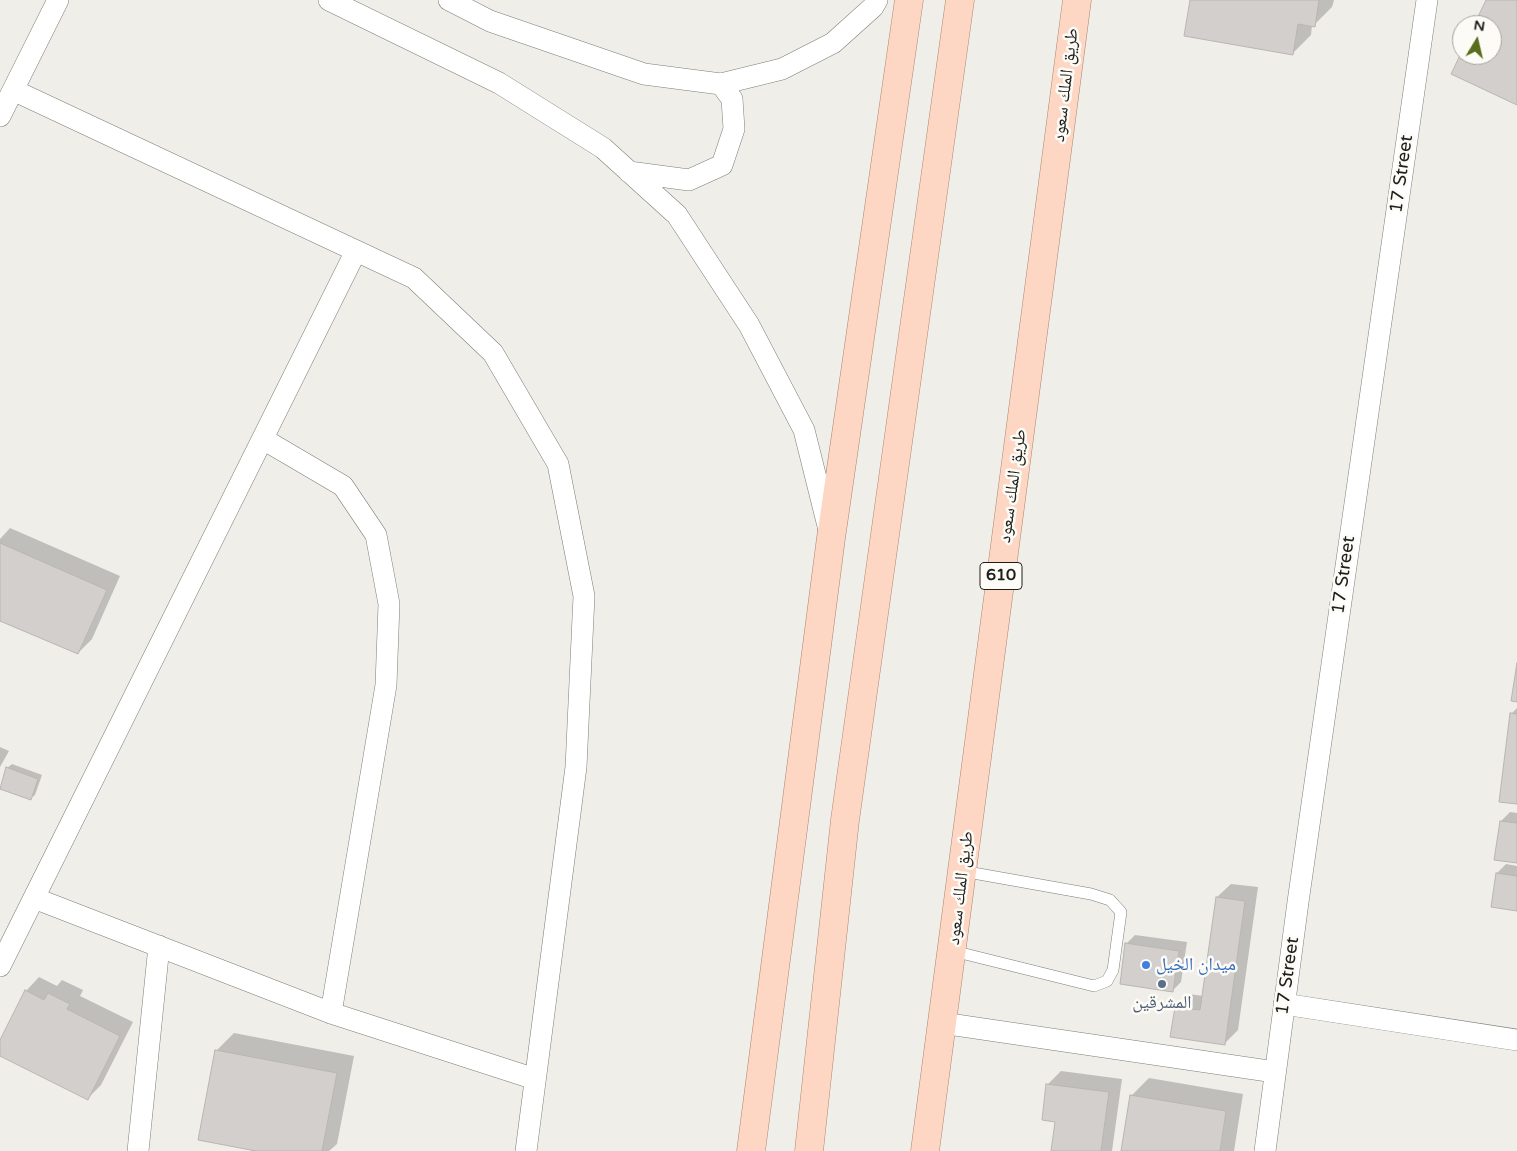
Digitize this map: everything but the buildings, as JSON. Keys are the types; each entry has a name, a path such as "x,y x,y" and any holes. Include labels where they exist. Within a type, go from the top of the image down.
{"main road":[{"path":"751,1151 831,538 909,0"},
{"path":"809,1151 845,820 960,0"},
{"name":"طريق الملك سعود","path":"925,1151 1077,0"}],"street":[{"path":"0,116 58,0"},
{"path":"329,0 499,83 603,148 677,215 749,325 804,430 831,538"},
{"path":"449,0 490,21 644,74 721,84 782,69 833,43 873,7 877,0"},
{"name":"17 Street","path":"1265,1151 1284,1004 1426,0"},
{"path":"629,172 689,180 722,165 734,130 732,100 721,84"},
{"path":"13,90 414,278 493,353 558,464 584,596 576,768 526,1151"},
{"path":"0,966 356,251"},
{"path":"263,439 343,486 376,535 389,604 386,685 331,1013"},
{"path":"34,898 331,1013 535,1079"},
{"path":"138,1151 159,946"},
{"path":"1284,1004 1517,1040"},
{"path":"942,1023 1275,1072"}],"lane":[{"path":"952,952 1094,986 1107,980 1113,970 1121,912 1110,900 1092,894 962,871"}],"place":[{"name":"ميدان الخيل","path":"1146,965"},
{"name":"المشرقين","path":"1162,984"}]}
